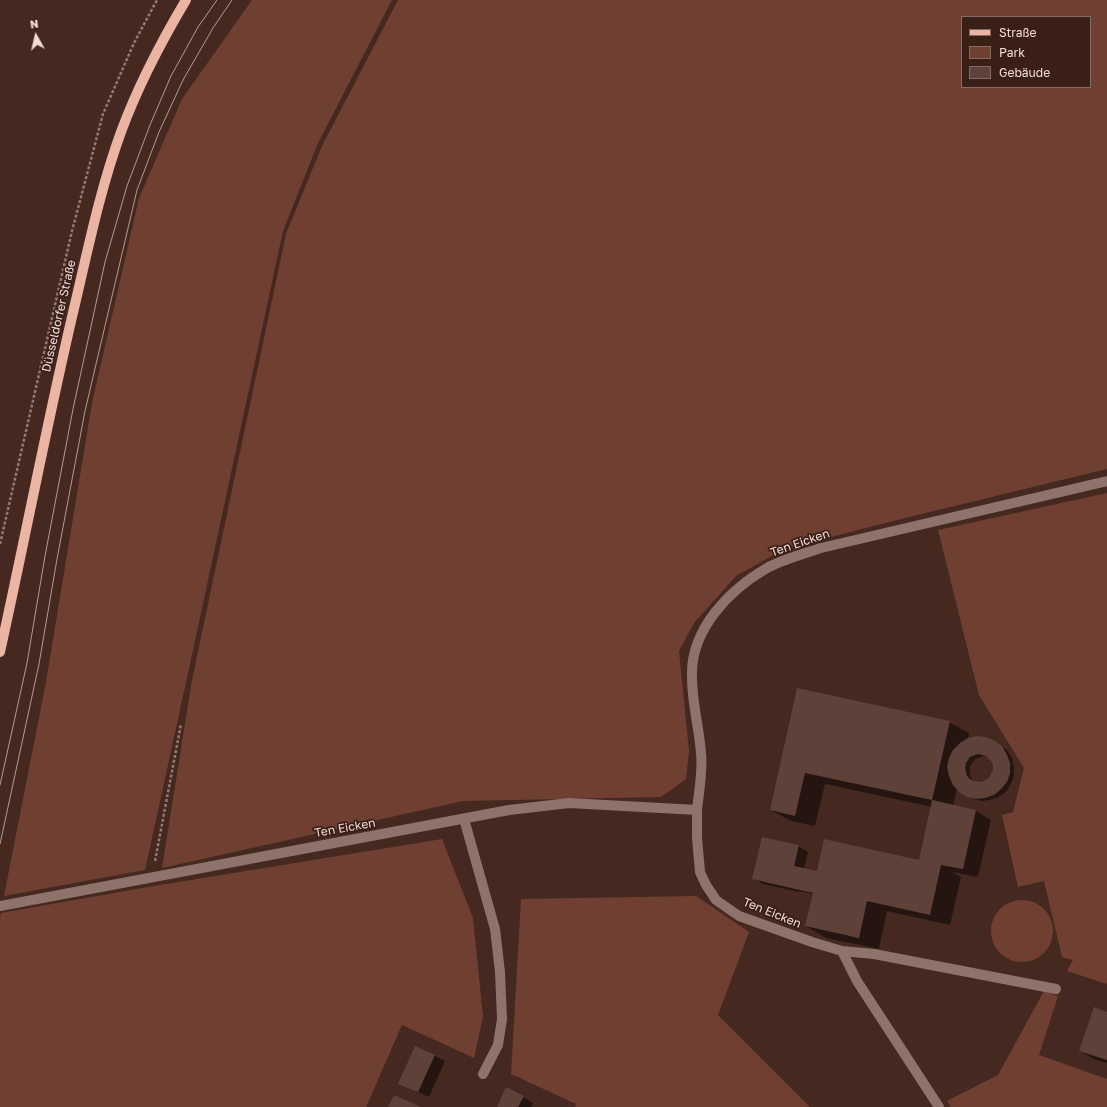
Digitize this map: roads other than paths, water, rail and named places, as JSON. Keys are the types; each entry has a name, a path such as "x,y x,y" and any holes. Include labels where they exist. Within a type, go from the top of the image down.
{"main road":[{"name":"Düsseldorfer Straße","path":"0,652 17,578 58,375 102,189 121,131 145,75 167,32 186,0"}],"lane":[{"name":"Ten Eicken","path":"1056,989 881,956 842,951 739,916 716,900 700,872 697,838 697,810 701,753 693,697 693,658 696,644 703,630 723,603 742,585 768,568 792,557 821,548 1107,481"},
{"name":"Ten Eicken","path":"0,906 509,810 569,803 697,810"},
{"path":"464,819 495,929 500,972 502,1019 498,1045 483,1074"},
{"path":"842,951 857,981 939,1107"}],"tram line":[{"path":"0,785 27,663 45,556 73,409 105,262 127,186 150,125 171,76 198,27 217,0"},
{"path":"0,844 39,664 85,411 137,190 159,132 183,80 213,28 232,0"}]}
